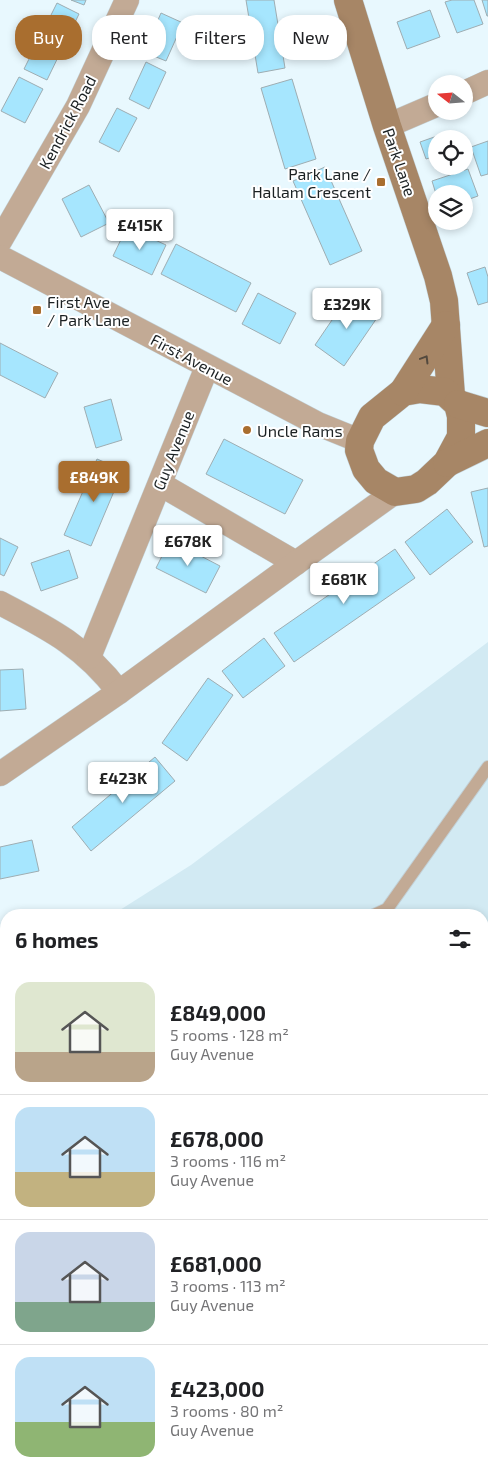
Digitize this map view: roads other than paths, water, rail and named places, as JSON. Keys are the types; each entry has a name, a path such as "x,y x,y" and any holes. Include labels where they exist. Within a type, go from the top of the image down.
{"street":[{"name":"Kendrick Road","path":"0,241 78,106 127,0"},
{"name":"Park Lane","path":"348,0 387,126 438,276 444,301 455,400"},
{"path":"473,89 488,82"},
{"path":"387,126 428,108"},
{"name":"First Avenue","path":"0,257 318,424 360,441"},
{"path":"395,492 376,481 366,469 359,450 360,441 372,418 403,392 446,325"},
{"name":"Guy Avenue","path":"89,657 207,366"},
{"path":"403,392 420,389 444,392 455,400 488,413"},
{"path":"0,774 119,692 395,492 416,489 427,482 447,463 462,437 461,416 455,400"},
{"path":"447,463 488,443"},
{"path":"160,484 296,563"},
{"path":"0,603 67,640 89,657 119,692"}],"lane":[{"path":"387,909 488,767"}],"place":[{"name":"Park Lane / Hallam Crescent","path":"381,182"},
{"name":"First Ave / Park Lane","path":"37,310"},
{"name":"Uncle Rams","path":"247,430"}]}
